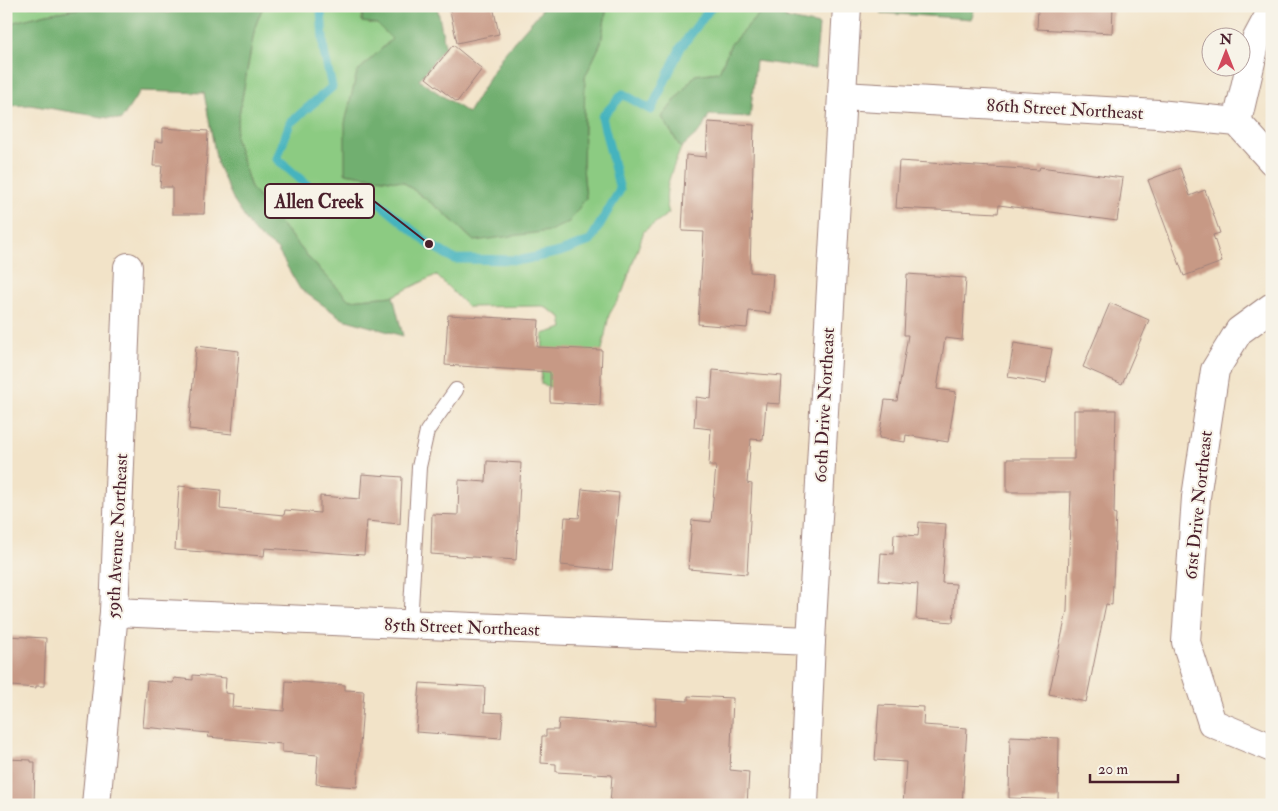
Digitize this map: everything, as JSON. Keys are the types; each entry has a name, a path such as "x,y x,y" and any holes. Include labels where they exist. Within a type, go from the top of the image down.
{"street":[{"name":"60th Drive Northeast","path":"804,805 811,641 847,6"},
{"path":"1272,10 1256,40 1237,122 1272,160"},
{"name":"86th Street Northeast","path":"842,96 1158,114 1237,122"},
{"name":"59th Avenue Northeast","path":"96,805 114,612 128,268"},
{"name":"61st Drive Northeast","path":"1272,307 1239,331 1215,370 1196,498 1186,642 1212,723 1272,748"},
{"name":"85th Street Northeast","path":"114,612 811,641"}],"lane":[{"path":"410,625 419,467 427,431 456,390"}],"green space":[{"path":"6,6 94,6 47,14 6,24"},
{"path":"94,6 144,6 169,13 176,6 263,6 255,27 235,137 251,188 309,258 349,300 393,296 403,336 343,319 300,289 277,249 255,233 235,203 217,163 204,93 140,91 121,120 30,105 6,106 6,24 47,14"},
{"path":"263,6 363,6 362,22 377,24 392,39 357,72 345,173 403,182 442,211 474,241 586,198 583,168 585,76 601,43 607,6 760,6 759,14 731,44 719,72 695,75 662,117 681,148 667,188 666,197 669,213 644,231 623,291 609,315 602,350 550,387 541,384 543,334 563,328 561,317 543,306 468,307 436,275 393,296 349,300 309,258 251,188 235,137 255,27"},
{"path":"363,6 437,6 445,46 419,80 468,113 504,53 541,11 541,6 607,6 601,43 585,77 583,168 586,198 569,222 550,231 474,241 442,211 403,182 345,173 345,123 357,72 392,39 377,24 362,22"},
{"path":"760,6 787,6 785,18 819,25 815,69 756,61 750,117 709,115 702,129 681,148 662,117 695,75 719,72 731,44 759,14"},
{"path":"881,6 975,6 972,19 881,13"}],"building":[{"path":"449,6 493,6 499,34 457,43"},
{"path":"1038,6 1113,6 1112,33 1037,29"},
{"path":"453,45 482,69 457,102 426,78"},
{"path":"708,122 754,125 750,272 773,274 770,313 749,311 747,328 698,324 704,232 682,231 686,155 706,157"},
{"path":"163,128 208,131 204,214 172,214 172,187 160,187 162,166 153,166 155,141 163,142"},
{"path":"899,161 1039,170 1040,167 1123,178 1117,221 999,205 998,213 896,208"},
{"path":"1180,168 1190,196 1205,190 1220,233 1213,235 1222,262 1184,276 1148,180"},
{"path":"907,274 966,278 962,340 945,338 937,389 956,392 948,442 906,435 905,442 879,438 885,400 897,401 908,335 904,335"},
{"path":"1110,303 1149,320 1122,384 1083,367"},
{"path":"448,315 539,320 537,347 602,350 600,405 550,402 550,372 445,365"},
{"path":"1014,343 1052,349 1046,383 1008,377"},
{"path":"196,346 239,351 232,434 189,429"},
{"path":"713,370 782,376 780,404 766,403 763,440 751,439 747,483 752,484 747,574 688,569 692,520 711,522 716,466 709,466 711,429 694,427 696,397 711,399"},
{"path":"1074,410 1116,410 1114,513 1116,514 1112,605 1106,604 1086,702 1049,694 1067,611 1071,492 1007,492 1007,459 1074,459"},
{"path":"487,461 521,463 516,560 431,554 432,514 458,515 459,480 486,482"},
{"path":"362,474 402,477 400,524 367,521 364,555 265,548 264,556 175,550 179,486 221,490 220,509 284,515 285,510 320,513 320,496 360,499"},
{"path":"582,489 619,493 612,570 561,565 565,517 579,518"},
{"path":"919,522 946,524 942,583 956,584 953,622 916,619 918,584 879,581 881,553 893,554 894,534 918,536"},
{"path":"6,636 46,638 44,686 36,686 36,688 6,684"},
{"path":"193,675 226,678 225,693 233,694 232,707 284,711 286,681 345,685 345,690 364,691 357,787 316,784 318,755 282,752 282,744 208,737 209,733 143,727 147,681 173,683 174,678 193,680"},
{"path":"420,683 485,687 484,712 503,713 501,738 416,732"},
{"path":"688,696 733,698 730,770 749,772 747,805 610,805 612,775 556,772 556,764 541,763 542,736 546,736 546,730 558,730 559,719 655,726 656,699 688,701"},
{"path":"879,705 924,707 923,725 967,728 962,805 903,805 906,762 875,760"},
{"path":"1010,736 1059,738 1058,800 1009,798"},
{"path":"6,759 31,760 31,762 35,762 34,805 6,805"}],"waterway":[{"path":"324,6 321,11 324,52 332,87 290,123 277,159 313,190 378,202 429,244 454,259 522,260 560,252 590,241 620,190 602,117 623,94 651,110 681,47 712,6"}],"place":[{"name":"Allen Creek","path":"429,244"}]}
